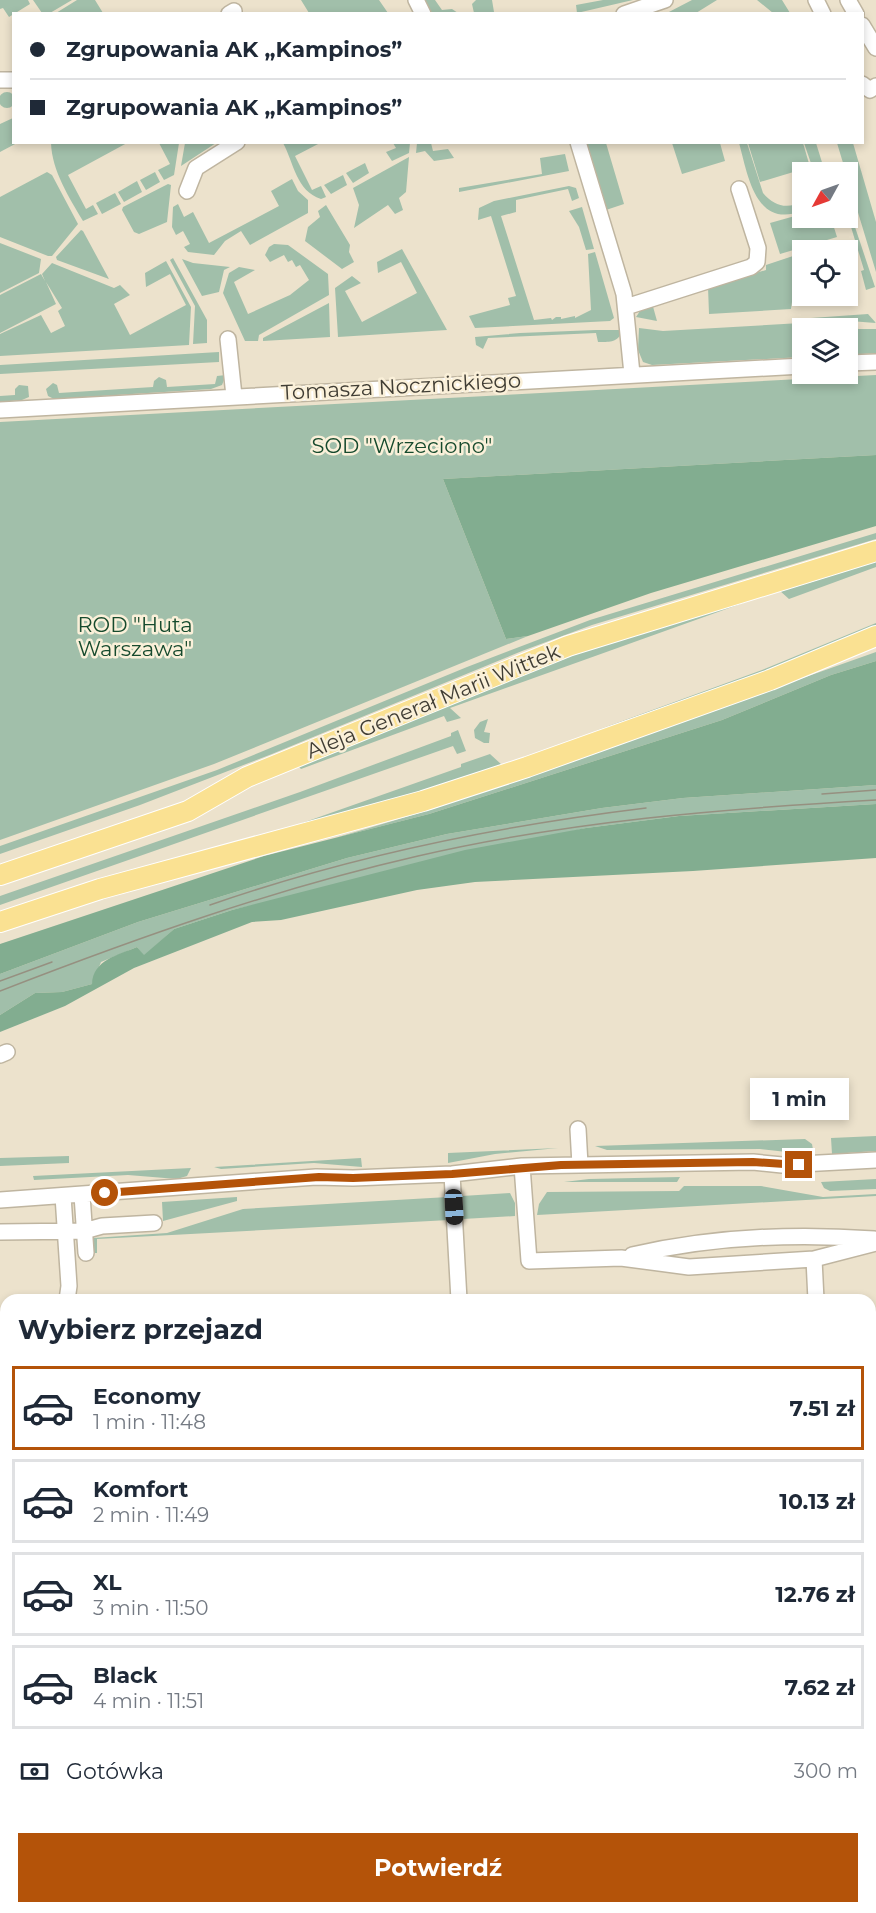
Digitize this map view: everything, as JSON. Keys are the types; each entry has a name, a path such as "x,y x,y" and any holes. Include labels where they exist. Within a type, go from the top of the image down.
{"main road":[{"name":"Aleja Generał Marii Wittek","path":"0,875 188,811 247,777 568,646 876,551"},
{"path":"0,922 100,889 423,801 506,774 770,680 876,636"}],"street":[{"path":"630,12 665,0"},
{"path":"864,28 876,48"},
{"path":"187,191 196,168 234,144"},
{"path":"579,144 626,307 632,374"},
{"path":"626,307 751,267 758,262 758,248 739,189"},
{"path":"228,339 234,396"},
{"path":"858,363 876,362"},
{"name":"Tomasza Nocznickiego","path":"0,410 234,396 443,391 632,374 792,366"},
{"path":"579,1129 580,1165"},
{"path":"0,1200 319,1177 452,1174 522,1166 753,1162 782,1165 876,1160"},
{"path":"522,1166 529,1261 621,1258 689,1267 814,1258 876,1241"},
{"path":"452,1174 459,1294"},
{"path":"82,1195 86,1253"},
{"path":"63,1196 68,1294"},
{"path":"0,1232 84,1231 102,1226 154,1223"},
{"path":"621,1258 685,1243 812,1235 876,1241"},
{"path":"814,1258 816,1294"}],"green space":[{"path":"0,0 28,0 30,4 17,12 12,12 9,17 3,8 0,9"},
{"path":"33,0 72,0 52,12 41,12"},
{"path":"77,0 95,0 102,12 58,12"},
{"path":"301,0 379,0 387,12 308,12"},
{"path":"422,0 435,0 442,10 452,9 456,12 425,12"},
{"path":"476,0 492,0 494,12 474,12 472,4"},
{"path":"603,0 633,0 581,12 577,12 576,5"},
{"path":"692,0 717,0 698,12 669,12"},
{"path":"757,0 782,0 789,12 772,12"},
{"path":"4,93 10,93 12,105 7,108 -1,100"},
{"path":"12,118 12,144 15,144 0,152 0,124"},
{"path":"51,144 125,144 68,175 86,209 93,205 98,214 83,221 58,174"},
{"path":"160,144 179,144 174,175 164,180 158,170 170,164"},
{"path":"185,144 214,144 181,166"},
{"path":"283,144 318,144 295,156 312,190 321,186 326,197 321,199 306,190 297,176"},
{"path":"394,144 410,144 409,153 392,161 386,152 396,148"},
{"path":"417,144 431,144 433,151 448,149 454,158 434,161 425,151 416,153"},
{"path":"586,144 606,144 624,204 606,210"},
{"path":"672,144 720,144 725,161 682,174"},
{"path":"739,144 747,144 763,193 776,204 792,205 792,214 786,215 774,212 764,206 750,183"},
{"path":"748,144 803,144 809,162 792,162 792,172 760,182"},
{"path":"804,144 816,144 822,162 811,162"},
{"path":"837,144 853,144 876,222 876,272 858,212 858,162 843,162"},
{"path":"565,154 569,171 459,192 459,188 542,174 540,158"},
{"path":"409,157 406,192 399,198 403,210 395,214 388,205 354,228 359,205 353,188"},
{"path":"365,163 369,173 353,183 346,173"},
{"path":"47,172 52,175 78,224 52,256 0,237 0,197"},
{"path":"155,172 160,182 146,190 140,180"},
{"path":"343,175 347,185 331,194 324,185"},
{"path":"292,179 298,191 308,200 308,213 250,245 241,231 225,241 214,255 188,252 184,247 190,244 183,231 176,235 172,227 173,207 178,204 184,217 193,212 209,243 279,206 271,191"},
{"path":"137,181 142,192 124,202 118,192"},
{"path":"168,184 171,185 167,222 139,234 134,232 122,210 123,207"},
{"path":"569,186 576,188 579,198 572,201 568,189 516,200 516,212 501,216 534,320 575,316 575,318 591,310 588,254 595,252 614,318 610,321 475,328 469,316 510,305 508,298 516,296 491,216 478,220 479,208 494,201"},
{"path":"115,193 121,204 102,214 96,203"},
{"path":"326,205 350,245 349,252 354,262 342,269 305,241 308,227 320,217 318,211"},
{"path":"582,207 594,249 586,250 579,227 569,211"},
{"path":"792,217 792,228 834,228 837,237 827,240 792,240 792,250 780,254 770,223"},
{"path":"851,228 855,228 875,287 866,290 861,271 864,270 858,250 858,240 855,240"},
{"path":"81,230 109,279 57,260 56,257"},
{"path":"0,243 41,259 39,273 0,293"},
{"path":"274,244 288,245 328,274 329,295 259,335 258,341 245,341 223,293 229,273 239,267 255,270 234,282 248,314 290,295 309,280 300,265 296,267 292,260 288,262 284,255 270,262 265,255 269,247"},
{"path":"402,249 447,330 338,337 335,288 352,276 361,283 345,291 362,322 417,293 401,262 378,273 377,262"},
{"path":"792,256 791,309 709,314 708,287 766,270 766,265"},
{"path":"173,258 207,320 207,343 193,344 195,306 170,260"},
{"path":"182,259 193,263 230,267 224,270 219,292 202,296"},
{"path":"166,261 191,307 189,345 0,356 0,334 41,315 51,333 65,326 58,311 62,308 46,282 56,304 0,333 0,295 41,274 45,281 42,274 52,263 114,288 120,285 130,295 114,304 130,335 186,305 170,274 146,287 145,273"},
{"path":"329,303 330,337 263,341 263,338"},
{"path":"652,303 657,321 636,317 642,308"},
{"path":"868,314 876,323 858,322 858,318 811,318"},
{"path":"792,324 792,358 652,365 643,362 638,350 639,328 663,331"},
{"path":"858,329 876,329 876,353 858,354"},
{"path":"622,330 616,340 606,342 598,342 596,333 488,338 483,349 476,345 475,337 520,333"},
{"path":"219,352 219,362 0,374 0,365"},
{"path":"226,375 222,385 211,389 54,399 48,396 46,389 53,383 57,385 59,393 153,387 154,381 159,377 166,380 167,387 215,384 217,376"},
{"path":"876,375 876,455 443,479 506,639 528,636 214,764 0,840 0,422 792,380 792,384 858,384 858,376"},
{"path":"19,385 28,386 29,397 0,402 0,396 15,395 15,389"},
{"path":"876,455 876,526 651,593 528,636 506,639 443,479"},
{"path":"876,533 876,539 592,625 522,651 272,754 140,805 0,854 0,846 217,770 467,667 590,620"},
{"path":"876,561 876,567 789,599 781,591"},
{"path":"749,601 450,708 461,718 447,722 444,716 301,769 299,767 506,680 614,642"},
{"path":"876,623 876,628 773,669 595,731 762,670"},
{"path":"876,652 876,661 831,675 722,720 429,814 335,838 433,809"},
{"path":"876,661 876,785 683,798 602,808 447,834 347,858 138,922 0,974 0,944 264,856 429,814 722,720 831,675"},
{"path":"488,719 484,732 490,733 489,743 484,743 475,738 474,730 480,722"},
{"path":"458,730 466,751 457,754 453,746 0,905 0,896 300,792 451,736 451,733"},
{"path":"490,754 502,765 373,807 288,828 461,767 461,764"},
{"path":"876,785 876,804 679,816 586,828 232,910 174,929 144,956 137,947 101,962 92,984 62,992 35,993 0,1015 0,974 138,922 347,858 447,834 602,808 683,798"},
{"path":"876,804 876,858 693,871 475,882 417,890 281,920 252,922 134,968 65,1006 0,1032 0,1015 35,993 62,992 92,984 97,969 115,956 137,947 144,955 174,929 232,910 465,850 586,828 679,816"},
{"path":"876,1136 876,1151 832,1154 831,1138"},
{"path":"805,1139 812,1144 814,1155 760,1149 607,1150 595,1146"},
{"path":"558,1148 495,1154 448,1163 448,1153"},
{"path":"69,1156 69,1163 0,1166 0,1158"},
{"path":"361,1158 362,1167 314,1163 221,1169 214,1167"},
{"path":"191,1168 187,1176 177,1179 128,1175 34,1180 33,1176"},
{"path":"680,1177 677,1182 564,1182 589,1179"},
{"path":"876,1179 876,1189 830,1191 824,1188 821,1182"},
{"path":"684,1186 761,1186 823,1197 876,1194 876,1196 537,1215 539,1204 547,1192 679,1191"},
{"path":"510,1193 515,1203 515,1216 463,1219 462,1196"},
{"path":"237,1197 237,1201 163,1221 162,1202"},
{"path":"448,1197 449,1220 97,1239 97,1253 93,1253 93,1238 167,1233 243,1209"}],"tram line":[{"path":"822,794 876,790"},
{"path":"0,991 206,916 311,884 418,856 532,834 646,818 876,800"},
{"path":"210,905 317,872 425,845 535,824 646,808"},
{"path":"0,981 52,962"}],"route":[{"path":"105,1193 198,1188 221,1184 319,1177 452,1174 522,1166 753,1162 799,1165"}],"park label":[{"name":"SOD \"Wrzeciono\"","path":"402,445"},
{"name":"ROD \"Huta Warszawa\"","path":"135,636"}]}
